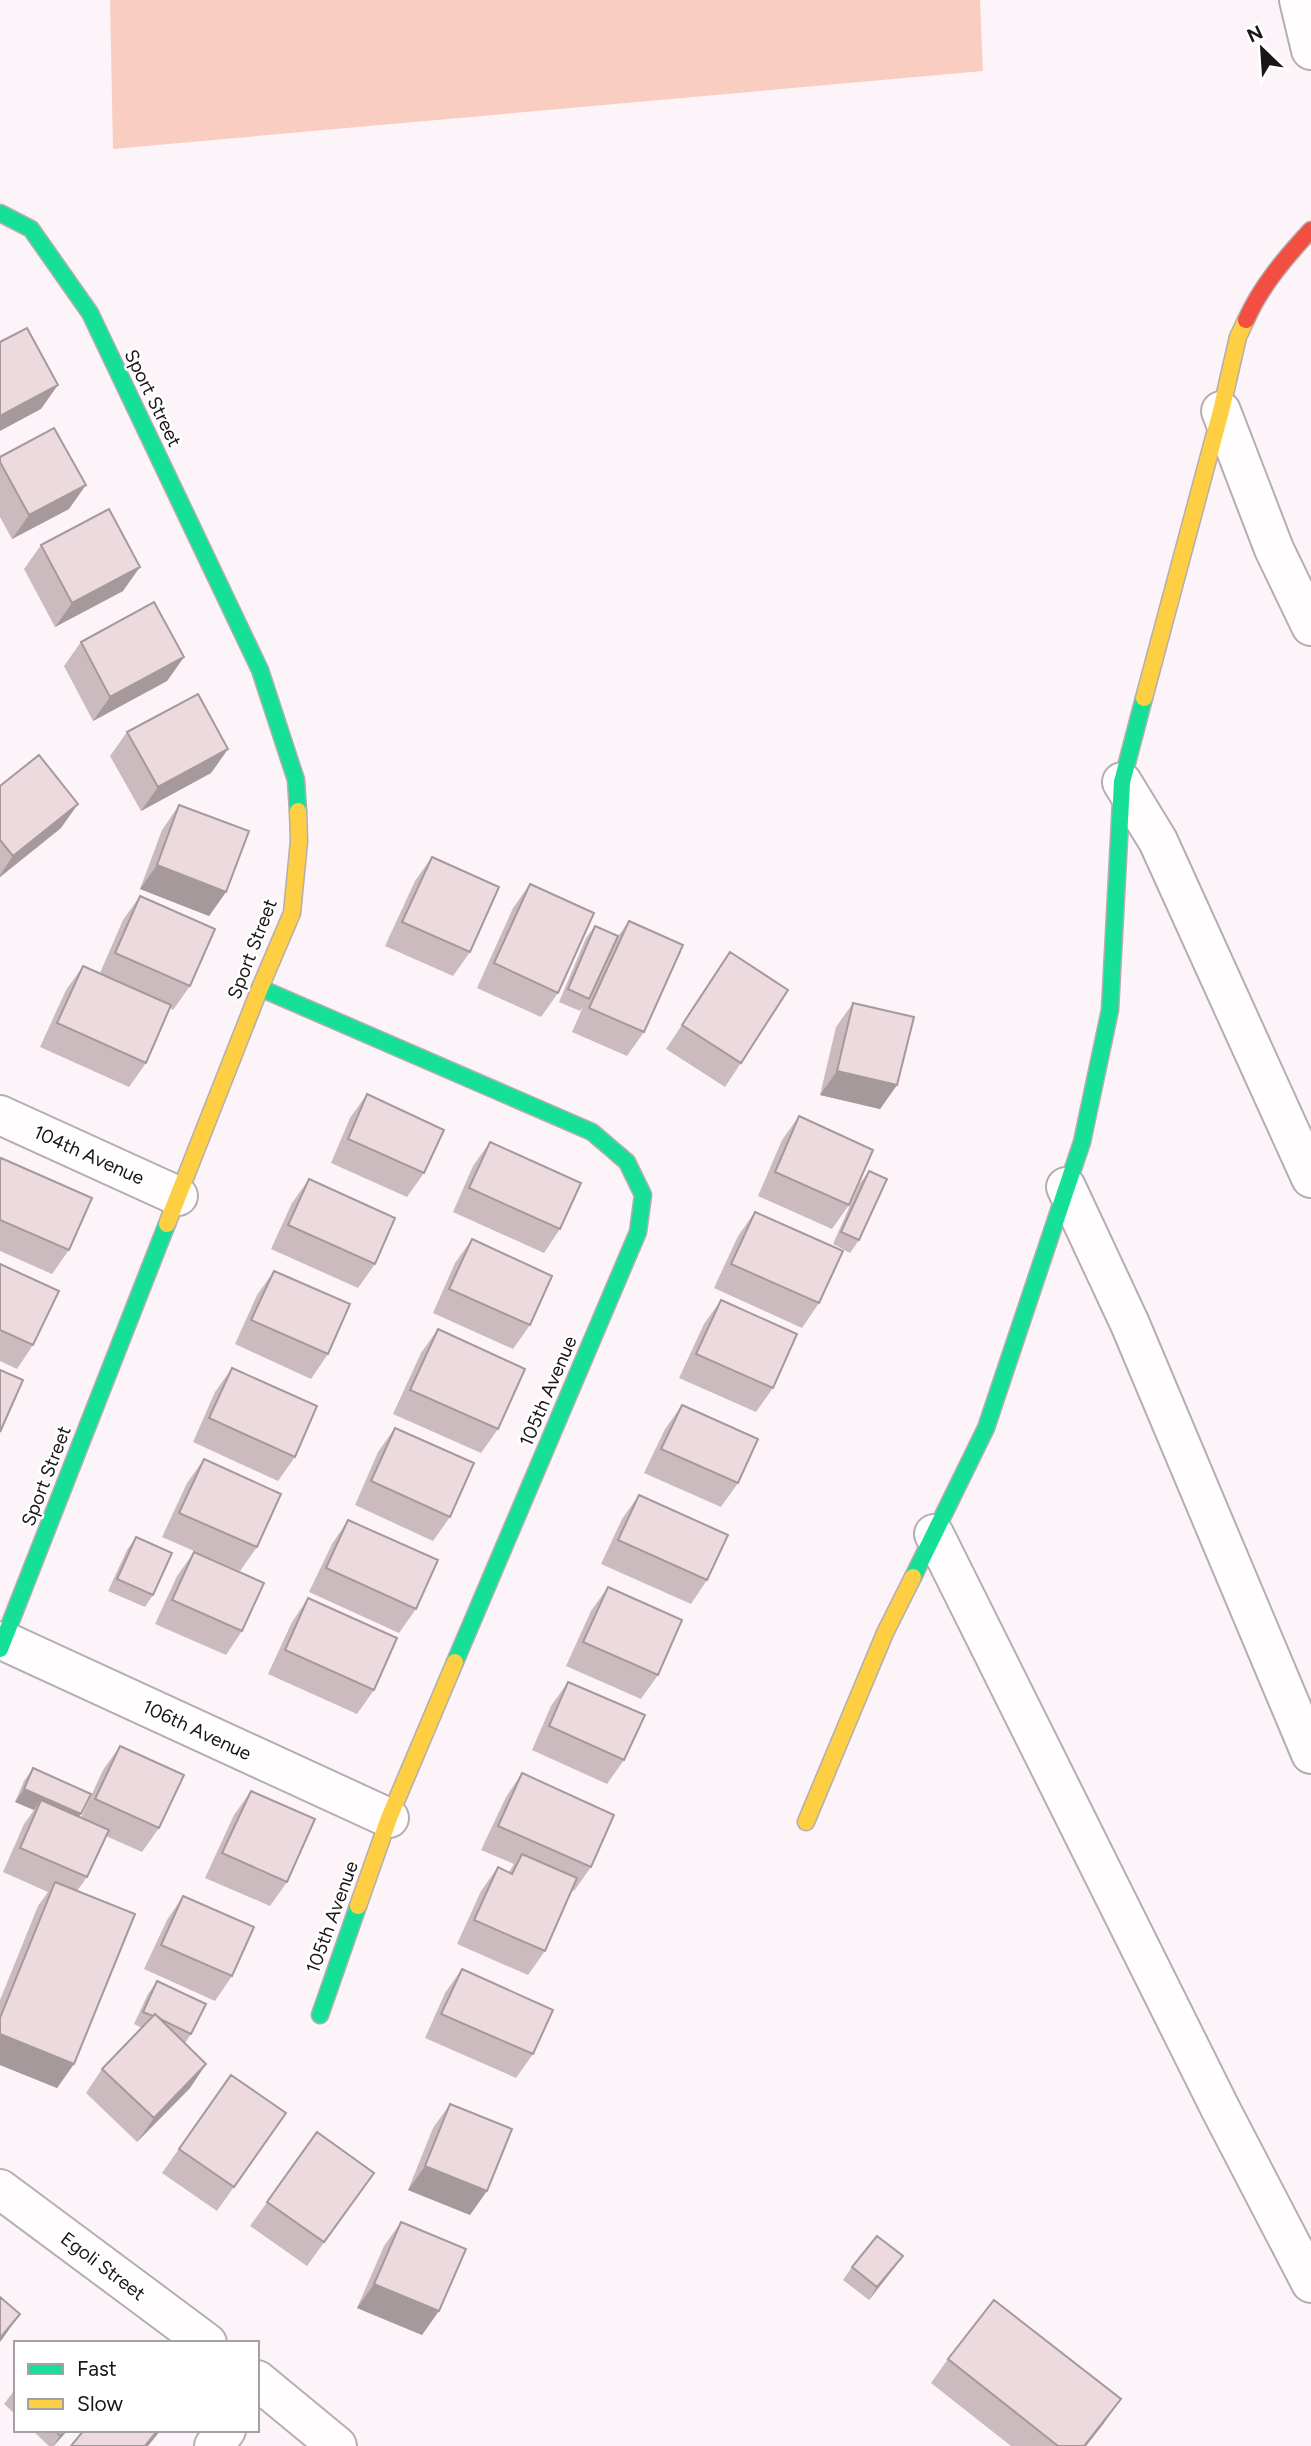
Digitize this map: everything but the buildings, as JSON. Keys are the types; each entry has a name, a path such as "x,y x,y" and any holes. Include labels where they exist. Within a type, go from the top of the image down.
{"street":[{"path":"1299,0 1311,50"},
{"name":"Sport Street","path":"0,213 31,229 90,313 260,670 296,780 299,841 292,913 260,988 2,1645"},
{"path":"806,1822 885,1633 986,1428 1082,1142 1110,1010 1122,782 1221,411 1238,337 1253,304 1286,257 1311,230"},
{"path":"1221,411 1274,549 1311,626"},
{"path":"1122,782 1158,841 1311,1178"},
{"name":"105th Avenue","path":"260,988 592,1132 627,1162 643,1195 638,1233 390,1818 320,2015"},
{"name":"104th Avenue","path":"0,1115 178,1196"},
{"path":"1066,1187 1130,1324 1311,1754"},
{"path":"934,1534 1220,2108 1311,2283"},
{"name":"106th Avenue","path":"2,1645 390,1818"},
{"name":"Egoli Street","path":"0,2189 204,2341"},
{"path":"259,2385 337,2446"}],"shaded area":[{"path":"110,0 980,0 983,71 113,149"}],"traffic: fast":[{"path":"0,213 31,229 90,313 260,670 296,780 298,811"},
{"path":"913,1577 986,1428 1082,1142 1110,1010 1122,782 1144,698"},
{"path":"260,988 592,1132 627,1162 643,1195 638,1232 455,1662"},
{"path":"0,1649 167,1224"},
{"path":"320,2015 358,1906"}],"traffic: slow":[{"path":"1144,698 1221,411 1238,337 1246,320"},
{"path":"167,1224 292,913 299,841 298,811"},
{"path":"806,1822 885,1633 913,1577"},
{"path":"358,1906 389,1818 455,1662"}],"traffic: jam":[{"path":"1246,320 1283,261 1311,230"}]}
